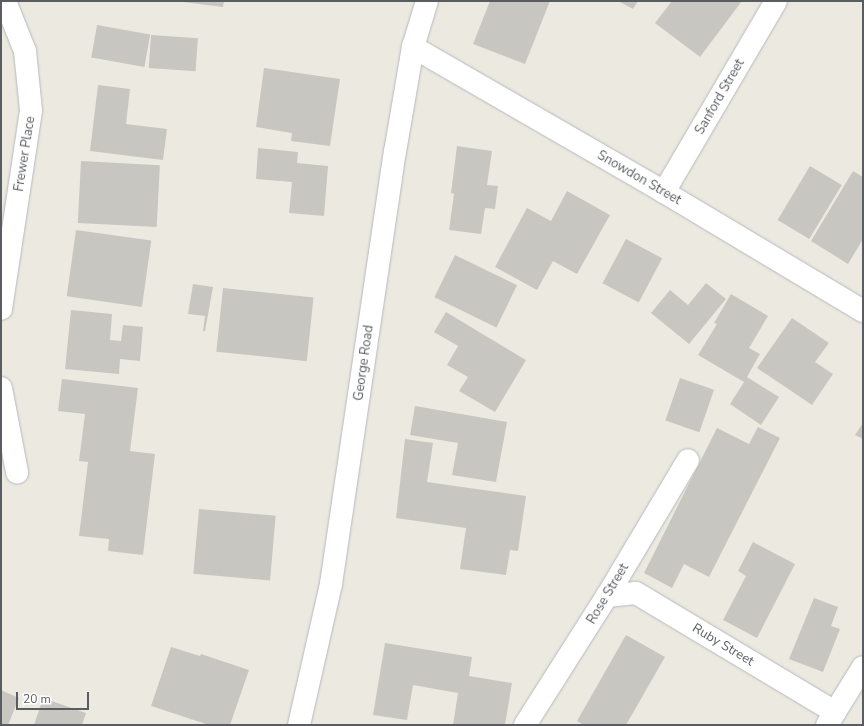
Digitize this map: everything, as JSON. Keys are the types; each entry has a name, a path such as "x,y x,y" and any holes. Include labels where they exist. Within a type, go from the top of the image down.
{"street":[{"name":"Frewer Place","path":"1,309 31,110 25,51 5,1"},
{"name":"George Road","path":"299,725 331,584 395,152 413,47 427,1"},
{"name":"Sanford Street","path":"664,192 776,1"},
{"name":"Snowdon Street","path":"413,47 664,192 863,311"},
{"path":"1,388 17,472"},
{"name":"Rose Street","path":"525,725 607,596 688,460"},
{"name":"Ruby Street","path":"607,596 636,593 831,719"},
{"path":"831,719 863,667"}],"building":[{"path":"175,1 224,1 223,7"},
{"path":"490,1 550,1 525,64 473,44"},
{"path":"618,1 638,1 633,9"},
{"path":"672,1 742,1 700,57 655,23"},
{"path":"97,25 150,34 144,67 91,57"},
{"path":"151,35 198,38 196,71 149,68"},
{"path":"264,68 340,79 330,146 291,141 292,133 256,127"},
{"path":"98,85 130,89 126,124 167,129 163,160 90,151"},
{"path":"457,146 492,151 487,185 498,186 495,209 485,208 481,234 449,230 454,194 451,193"},
{"path":"258,148 298,152 297,163 328,166 324,216 289,213 292,182 256,179"},
{"path":"81,161 160,165 157,227 78,223"},
{"path":"810,166 842,185 809,239 778,220"},
{"path":"853,171 863,177 863,239 848,264 811,241"},
{"path":"567,191 610,215 577,274 553,261 537,290 495,267 527,208 551,221"},
{"path":"76,230 151,241 142,307 67,296"},
{"path":"626,239 662,258 639,302 603,283"},
{"path":"455,255 517,285 496,327 434,297"},
{"path":"706,283 726,299 689,344 651,313 670,290 688,305"},
{"path":"193,284 213,287 205,331 203,331 205,316 188,314"},
{"path":"223,288 314,298 307,361 216,352"},
{"path":"731,294 768,316 749,348 760,354 747,377 779,397 761,425 730,404 744,382 698,355 717,324 714,323"},
{"path":"71,310 112,314 110,340 121,341 123,325 143,327 140,361 120,359 119,374 65,369"},
{"path":"446,312 526,360 495,412 459,391 468,377 447,365 458,346 434,332"},
{"path":"792,318 829,343 815,362 833,374 812,405 757,368"},
{"path":"680,378 714,390 699,432 665,421"},
{"path":"62,379 138,388 130,451 155,454 143,555 108,551 109,539 79,536 88,462 79,461 85,414 58,411"},
{"path":"415,406 507,422 496,482 452,475 458,443 410,435"},
{"path":"863,423 863,439 855,435"},
{"path":"758,427 780,438 709,577 684,564 672,588 644,573 717,428 749,444"},
{"path":"405,439 433,443 427,482 526,496 518,551 510,550 506,575 460,569 466,528 396,518"},
{"path":"199,509 276,516 270,580 193,574"},
{"path":"753,542 795,564 757,638 723,620 746,576 738,571"},
{"path":"814,598 838,607 831,626 840,629 823,672 789,659"},
{"path":"626,635 665,657 626,725 584,725 577,721"},
{"path":"385,643 472,657 469,676 512,683 505,725 453,725 458,693 413,685 407,720 373,715"},
{"path":"171,647 200,656 201,654 249,670 230,725 209,725 151,706"},
{"path":"1,690 19,698 8,725 1,725"},
{"path":"43,698 86,713 82,725 34,725"}]}
